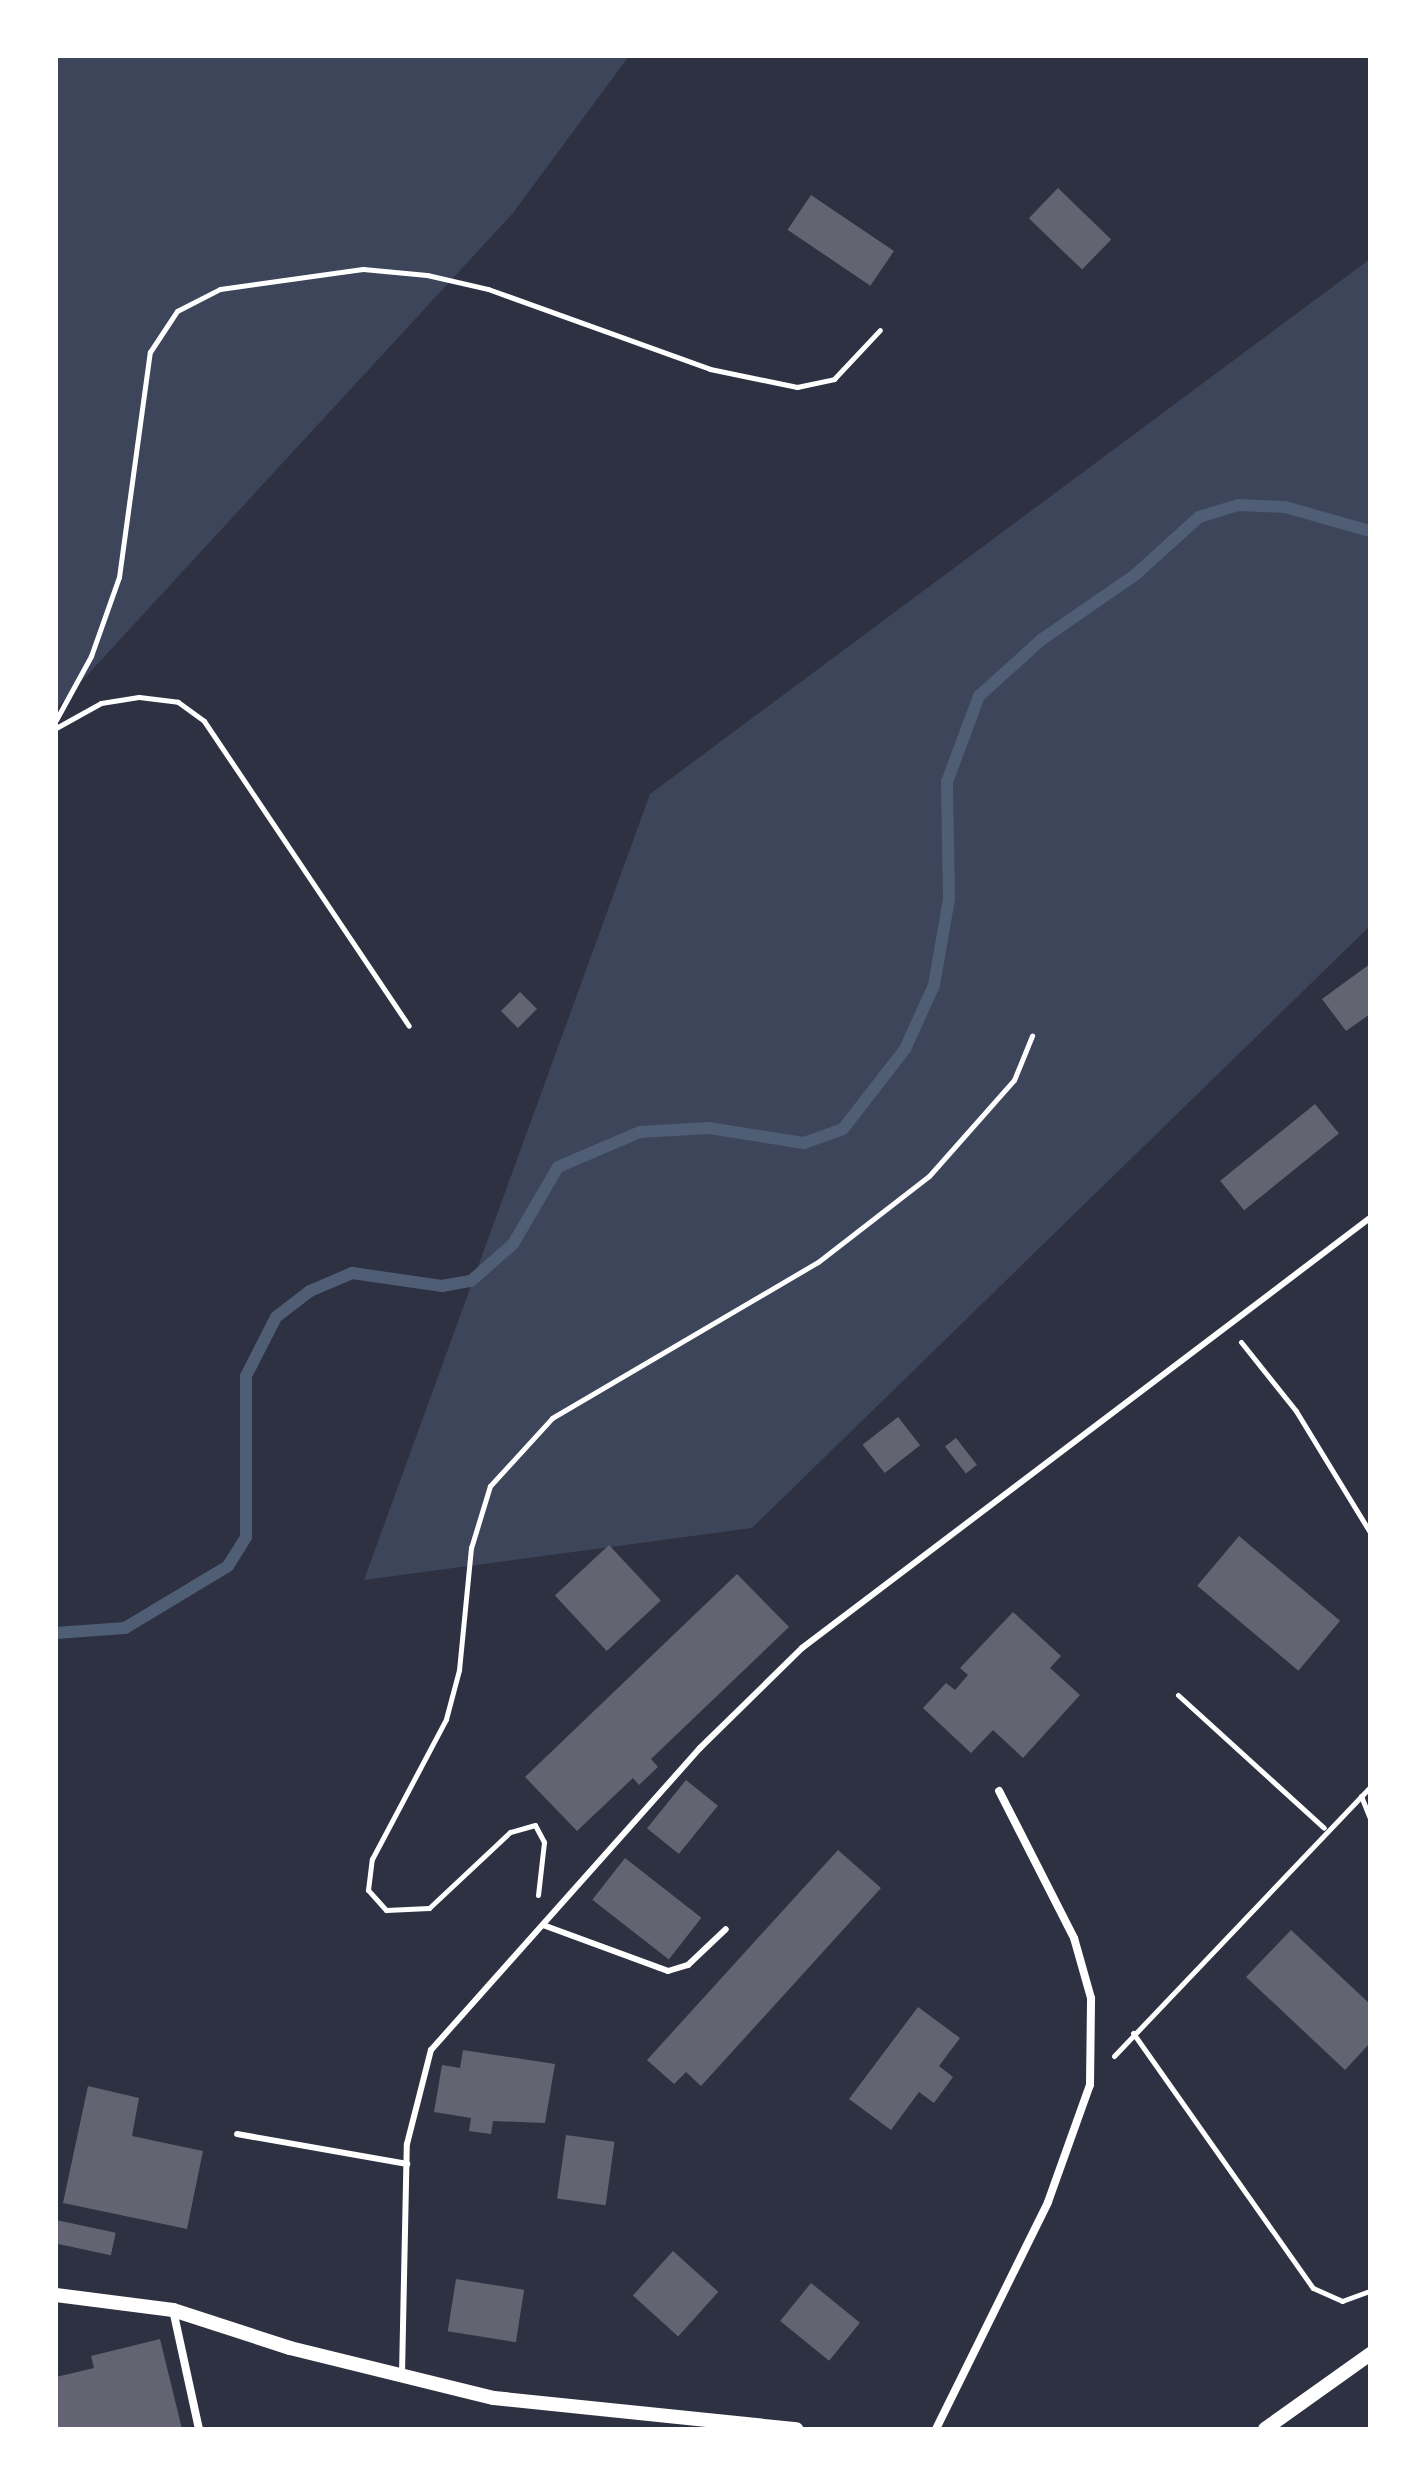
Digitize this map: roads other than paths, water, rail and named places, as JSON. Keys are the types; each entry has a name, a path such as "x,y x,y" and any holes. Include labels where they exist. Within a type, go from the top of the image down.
{"street":[{"path":"936,2429 1048,2202 1090,2085 1091,1998 1074,1938 999,1791"},
{"path":"56,2295 173,2310 402,2378 494,2398 796,2429"},
{"path":"173,2310 199,2429"},
{"path":"1265,2429 1370,2354"}],"lane":[{"path":"402,2378 407,2164 431,2050 700,1748 802,1648 1370,1218"},
{"path":"543,1925 668,1971 688,1965 726,1929"},
{"path":"237,2134 407,2164"}],"waterway":[{"path":"56,1633 125,1628 228,1566 246,1537 246,1376 276,1317 310,1291 352,1273 442,1286 471,1281 513,1244 558,1167 640,1132 709,1128 804,1143 843,1129 905,1049 934,985 949,899 947,782 979,696 1041,640 1135,575 1199,517 1238,505 1285,507 1370,531"}]}
